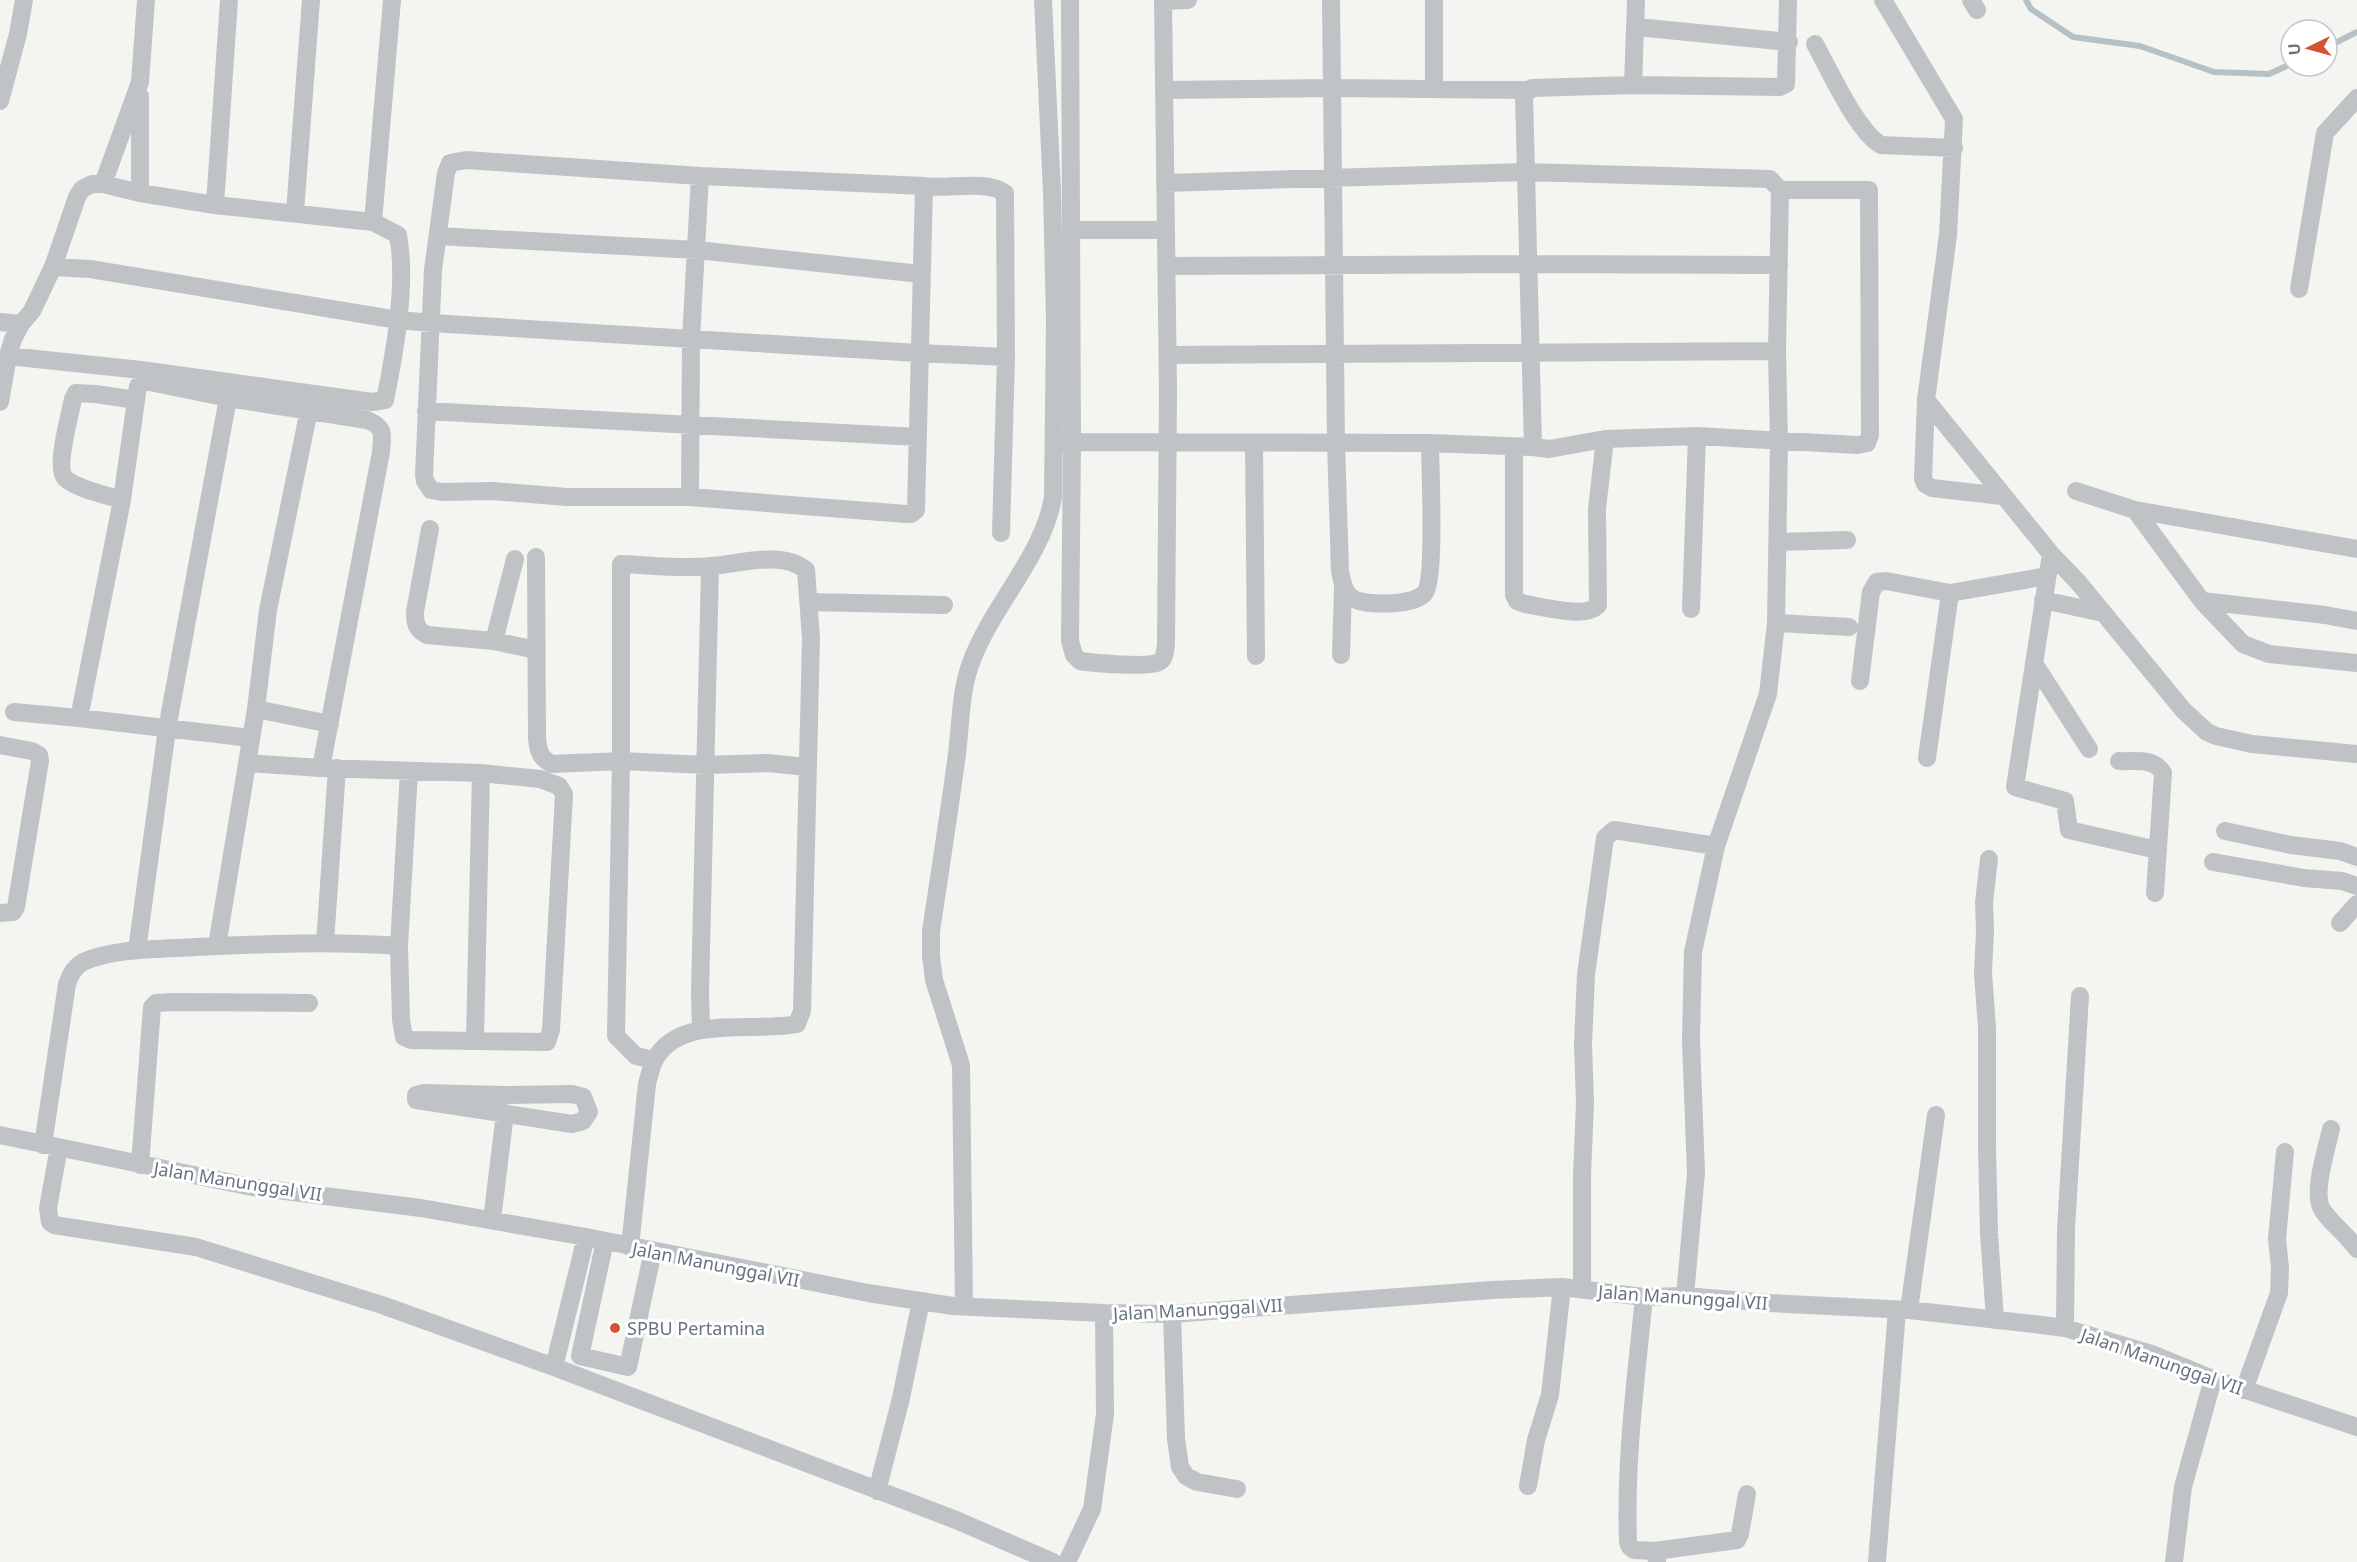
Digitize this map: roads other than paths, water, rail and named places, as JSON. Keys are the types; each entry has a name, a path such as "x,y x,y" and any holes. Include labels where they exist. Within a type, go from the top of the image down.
{"street":[{"path":"0,101 9,33 24,0"},
{"path":"140,193 140,82 146,0"},
{"path":"215,205 229,0"},
{"path":"295,213 311,0"},
{"path":"373,222 392,0"},
{"path":"963,1306 961,1065 934,980 931,931 957,751 963,690 972,660 990,622 1043,533 1050,516 1053,497 1055,319 1043,0"},
{"path":"1070,0 1071,640 1074,655 1080,662 1146,664 1158,663 1164,658 1166,645 1167,266 1163,1 1188,0"},
{"path":"1331,0 1336,443 1340,571 1343,587 1341,655"},
{"path":"1434,0 1434,89"},
{"path":"1633,85 1637,27 1636,0"},
{"path":"1164,90 1331,88 1528,90 1532,88 1633,85 1780,87 1786,84 1789,42 1788,0"},
{"path":"1883,0 1954,119 1948,235 1926,400 1923,479 1925,484 1932,488 2002,496"},
{"path":"1637,27 1789,42"},
{"path":"1815,44 1862,128 1874,141 1881,145 1954,148"},
{"path":"103,184 140,82"},
{"path":"1528,90 1524,94 1533,447"},
{"path":"2299,289 2325,133 2357,98"},
{"path":"924,186 918,353 916,510 911,514 690,497 567,496 542,493 435,491 427,486 424,475 433,270 446,173 450,163 466,160 700,176 924,186 933,188 953,185 997,189 1005,193 1006,357 1001,533"},
{"path":"1166,183 1526,172 1770,179 1779,190 1776,623 1768,694 1716,846 1691,965 1691,1077 1696,1173 1685,1296"},
{"path":"690,497 691,339 698,250 700,176"},
{"path":"0,402 8,356 21,324 32,310 53,267 76,197 82,189 92,184 103,184 140,193 215,205 373,222 398,235 401,250 398,320 385,400 379,402 141,370 8,356"},
{"path":"1053,442 1430,443 1549,449 1605,439 1697,436 1779,442 1857,445 1867,443 1870,435 1869,190 1779,190"},
{"path":"1071,230 1166,230"},
{"path":"438,236 698,250 921,274"},
{"path":"1167,266 1779,265"},
{"path":"53,267 90,269 398,320 1006,357"},
{"path":"0,321 21,324"},
{"path":"1167,355 1777,351"},
{"path":"79,718 122,500 138,386 145,381 228,398 367,420 379,425 382,432 381,452 330,724 325,942"},
{"path":"122,500 76,485 66,479 62,471 62,460 76,393 136,400"},
{"path":"137,950 167,729 228,398"},
{"path":"1926,400 2050,554 2078,582 2184,711 2207,732 2252,744 2357,754"},
{"path":"217,946 256,709 268,610 309,410"},
{"path":"426,411 918,437"},
{"path":"1691,609 1697,436"},
{"path":"1514,448 1514,595 1517,601 1525,604 1583,613 1594,610 1598,605 1597,509 1605,439"},
{"path":"1254,443 1256,656"},
{"path":"1343,587 1348,596 1359,602 1376,603 1411,600 1422,596 1428,588 1431,544 1430,443"},
{"path":"2076,492 2135,510 2357,549"},
{"path":"2135,510 2202,601 2223,625 2250,648 2269,654 2357,663"},
{"path":"429,529 415,612 418,628 427,634 494,641 536,650"},
{"path":"1778,542 1847,540"},
{"path":"2050,554 2015,787 2065,801 2069,830 2157,850"},
{"path":"536,557 538,749 542,759 552,764 621,761 807,767"},
{"path":"494,641 515,559"},
{"path":"630,1247 647,1083 654,1060 671,1041 701,1028 781,1027 797,1024 802,1011 811,638 806,570 796,562 742,561 710,567 621,564 621,761 616,1036 636,1056 654,1060"},
{"path":"701,1028 700,972 710,567"},
{"path":"1860,681 1871,592 1877,582 1886,581 1950,593 2047,576"},
{"path":"1927,758 1950,593"},
{"path":"2043,600 2103,613"},
{"path":"2202,601 2325,615 2357,621"},
{"path":"809,602 944,605"},
{"path":"1776,623 1849,627"},
{"path":"2034,663 2089,748"},
{"path":"256,709 330,724"},
{"path":"14,712 251,738"},
{"path":"0,745 32,750 39,755 40,761 16,907 13,912 0,913"},
{"path":"2119,761 2150,762 2160,767 2163,773 2156,893"},
{"path":"247,763 481,773 540,779 559,786 564,794 551,1030 549,1039 542,1043 411,1040 404,1037 401,1020 399,946 409,771"},
{"path":"475,1040 481,773"},
{"path":"1582,1289 1585,987 1605,838 1614,830 1716,846"},
{"path":"2225,831 2291,845 2340,851 2357,857"},
{"path":"1989,859 1984,902 1983,974 1987,1028 1989,1223 1995,1320"},
{"path":"2213,862 2304,878 2342,881 2357,886"},
{"path":"2340,923 2357,904"},
{"path":"399,946 325,942 137,950 82,962 72,972 67,984 51,1146 48,1208 50,1222 54,1225 196,1247 382,1305 554,1367 956,1520 1053,1562"},
{"path":"2065,1328 2066,1229 2080,996"},
{"path":"140,1165 152,1007 156,1003 309,1003"},
{"path":"424,1093 572,1094 583,1097 589,1108 587,1117 576,1124 505,1113 424,1103 416,1101 415,1097 424,1093"},
{"path":"492,1221 505,1113"},
{"path":"1876,1562 1903,1310 1936,1115"},
{"path":"2331,1130 2322,1163 2319,1203 2328,1217 2357,1249"},
{"name":"Jalan Manunggal VII","path":"0,1135 252,1187 421,1208 586,1237 868,1293 963,1306 1172,1314 1492,1290 1562,1287 1644,1297 1685,1296 1903,1310 2065,1328 2152,1354 2213,1379 2357,1427"},
{"path":"2244,1390 2279,1293 2280,1268 2277,1239 2284,1152"},
{"path":"554,1367 586,1237"},
{"path":"605,1241 580,1356 628,1367 653,1251"},
{"path":"1528,1486 1536,1440 1550,1395 1562,1287"},
{"path":"1644,1297 1631,1433 1627,1500 1629,1547 1656,1556 1737,1540 1747,1494"},
{"path":"877,1491 901,1398 921,1301"},
{"path":"1067,1562 1092,1509 1105,1414 1104,1313"},
{"path":"1172,1314 1176,1439 1180,1467 1186,1476 1197,1482 1237,1489"},
{"path":"2174,1562 2183,1487 2213,1379"}],"waterway":[{"path":"2026,0 2031,9 2073,37 2140,46 2214,72 2269,74 2279,69"},
{"path":"2339,41 2357,32"}],"place":[{"name":"SPBU Pertamina","path":"615,1328"}]}
